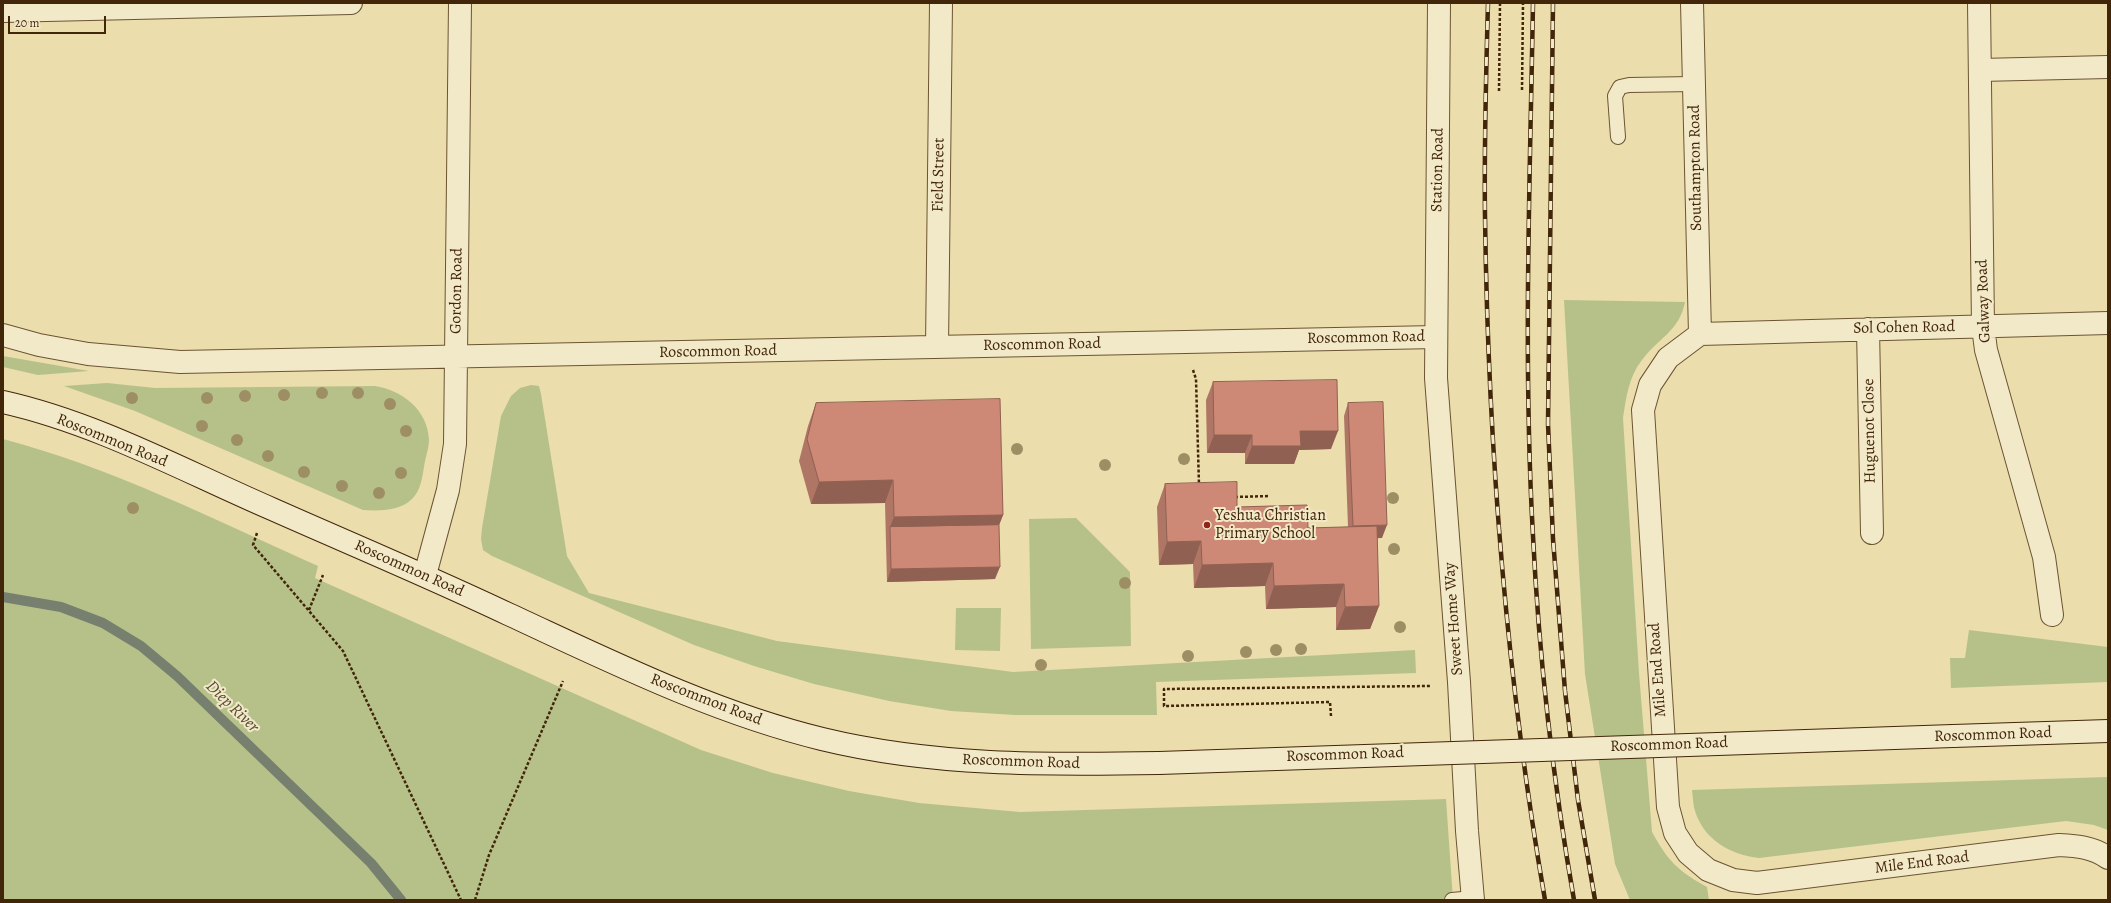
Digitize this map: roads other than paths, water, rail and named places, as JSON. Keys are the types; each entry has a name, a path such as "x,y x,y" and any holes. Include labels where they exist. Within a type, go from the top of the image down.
{"street":[{"path":"3,11 351,3"},
{"name":"Gordon Road","path":"425,575 452,468 456,414 460,3"},
{"name":"Field Street","path":"937,347 941,3"},
{"name":"Station Road","path":"1436,337 1439,3"},
{"name":"Southampton Road","path":"1692,3 1700,334"},
{"name":"Galway Road","path":"1979,3 1983,326 1986,350 2044,557 2052,615"},
{"path":"1980,70 2108,67"},
{"name":"Sol Cohen Road","path":"1700,334 2108,323"},
{"name":"Huguenot Close","path":"1868,329 1872,533"},
{"name":"Mile End Road","path":"1700,334 1668,358 1650,385 1643,410 1668,807 1675,833 1688,853 1708,870 1733,880 1757,884 2059,846 2079,846 2101,853 2108,858"},
{"name":"Roscommon Road","path":"3,335 39,345 88,354 180,362 1436,337"},
{"name":"Sweet Home Way","path":"1436,337 1440,440 1459,682 1466,831 1473,899"},
{"name":"Roscommon Road","path":"3,402 70,423 129,445 425,575 621,666 702,700 761,722 824,739 893,753 974,762 1060,765 1159,763 2108,731"}],"lane":[{"path":"1618,137 1615,96 1620,87 1629,85 1694,84"},
{"path":"1452,900 1473,899"}],"waterway":[{"name":"Diep River","path":"3,597 61,607 103,623 141,646 177,676 371,863 401,900"}],"railway":[{"path":"1488,3 1485,216 1490,387 1495,473 1510,645 1531,815 1545,900"},
{"path":"1533,3 1528,270 1528,403 1533,536 1543,673 1553,764 1574,900"},
{"path":"1553,3 1548,424 1553,539 1565,691 1578,800 1595,900"}],"place":[{"name":"Yeshua Christian Primary School","path":"1207,525"}]}
